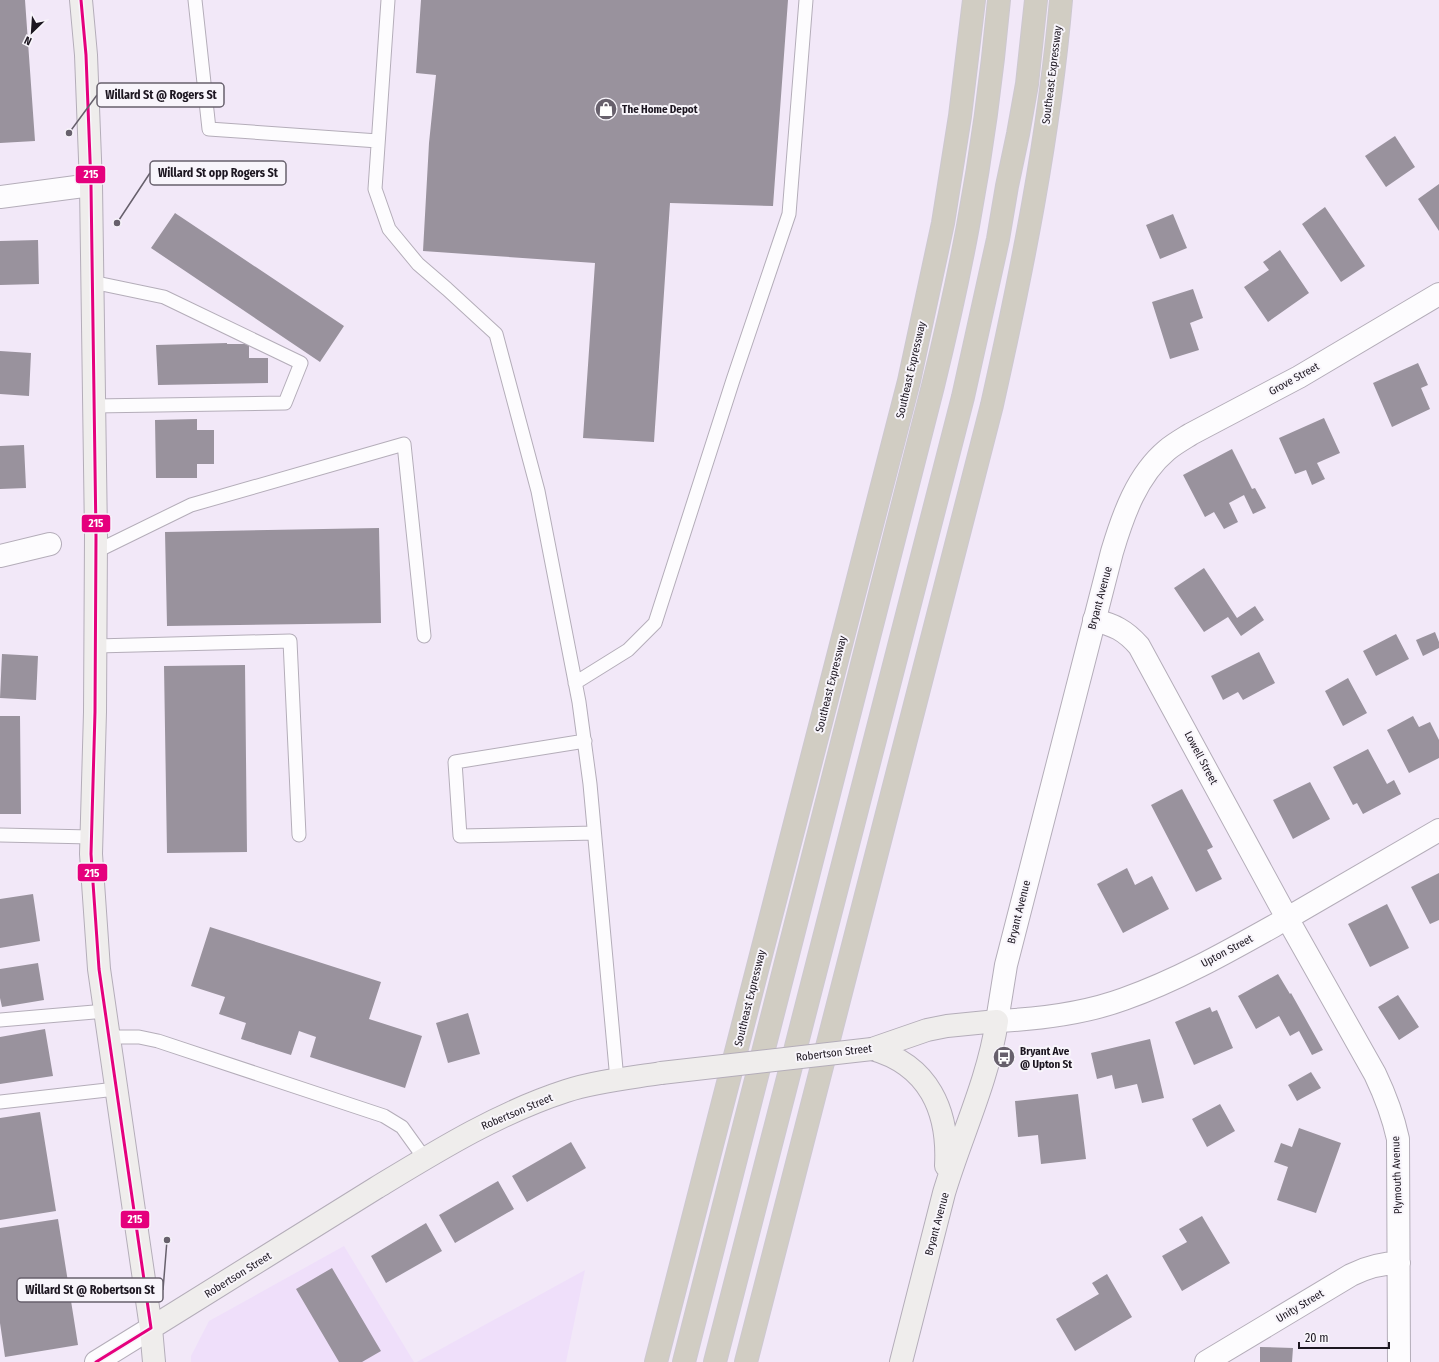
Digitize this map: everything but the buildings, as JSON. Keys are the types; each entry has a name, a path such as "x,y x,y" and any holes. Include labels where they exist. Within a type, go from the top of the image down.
{"highway":[{"name":"Southeast Expressway","path":"656,1362 911,373 943,223 960,116 974,0"},
{"path":"684,1362 933,386 959,270 977,173 990,82 999,0"},
{"path":"715,1362 970,367 997,246 1027,84 1036,0"},
{"name":"Southeast Expressway","path":"746,1362 992,405 1033,207 1052,88 1061,0"}],"main road":[{"path":"81,0 86,55 91,185 94,406 96,646 91,854 99,969 151,1328 154,1362"},
{"name":"Robertson Street","path":"151,1328 425,1159 485,1125 514,1111 567,1091 617,1080 661,1073 872,1049 928,1030 947,1026 997,1022"},
{"name":"Bryant Avenue","path":"901,1362 944,1194 956,1155 988,1065 997,1022"},
{"path":"872,1049 896,1057 909,1066 930,1089 938,1105 944,1123 947,1144 944,1194"}],"street":[{"path":"0,197 91,185"},
{"name":"Grove Street","path":"1151,466 1168,449 1191,434 1299,377 1439,294"},
{"name":"Bryant Avenue","path":"997,1022 1006,965 1112,552 1123,519 1136,489 1151,466"},
{"path":"0,556 50,544"},
{"name":"Lowell Street","path":"1094,620 1120,629 1130,636 1139,646 1287,918"},
{"name":"Upton Street","path":"997,1022 1065,1015 1124,999 1174,978 1225,953 1439,830"},
{"name":"Plymouth Avenue","path":"1287,918 1375,1074 1393,1117 1398,1139 1399,1163 1399,1362"},
{"name":"Unity Street","path":"1206,1362 1356,1272 1374,1265 1399,1263"},
{"name":"Robertson Street","path":"96,1362 151,1328"}],"lane":[{"path":"195,0 209,129 378,141"},
{"path":"388,0 375,189 389,229 418,264 496,334 538,491 585,741 617,1080"},
{"path":"575,683 628,650 655,623 733,380 789,214 806,0"},
{"path":"92,282 164,297 301,363 284,403 94,406"},
{"path":"95,552 191,505 404,444 424,636"},
{"path":"96,646 290,642 299,835"},
{"path":"585,741 455,762 460,836 594,833"},
{"path":"0,835 92,837"},
{"path":"0,1020 106,1011"},
{"path":"109,1037 138,1037 158,1041 384,1116 402,1126 425,1159"},
{"path":"0,1102 116,1089"}],"shaded area":[{"path":"344,1246 414,1362 191,1362 191,1356 209,1321"},
{"path":"585,1270 566,1362 417,1362"}],"transit line":[{"name":"215","path":"81,0 86,55 91,185 96,536 95,712 91,854 99,969 151,1328 96,1362"}],"place":[{"name":"The Home Depot","path":"606,109"},
{"name":"Willard St @ Rogers St","path":"69,133"},
{"name":"Willard St opp Rogers St","path":"117,223"},
{"name":"Bryant Ave @ Upton St","path":"1004,1057"},
{"name":"Willard St @ Robertson St","path":"167,1240"}]}
